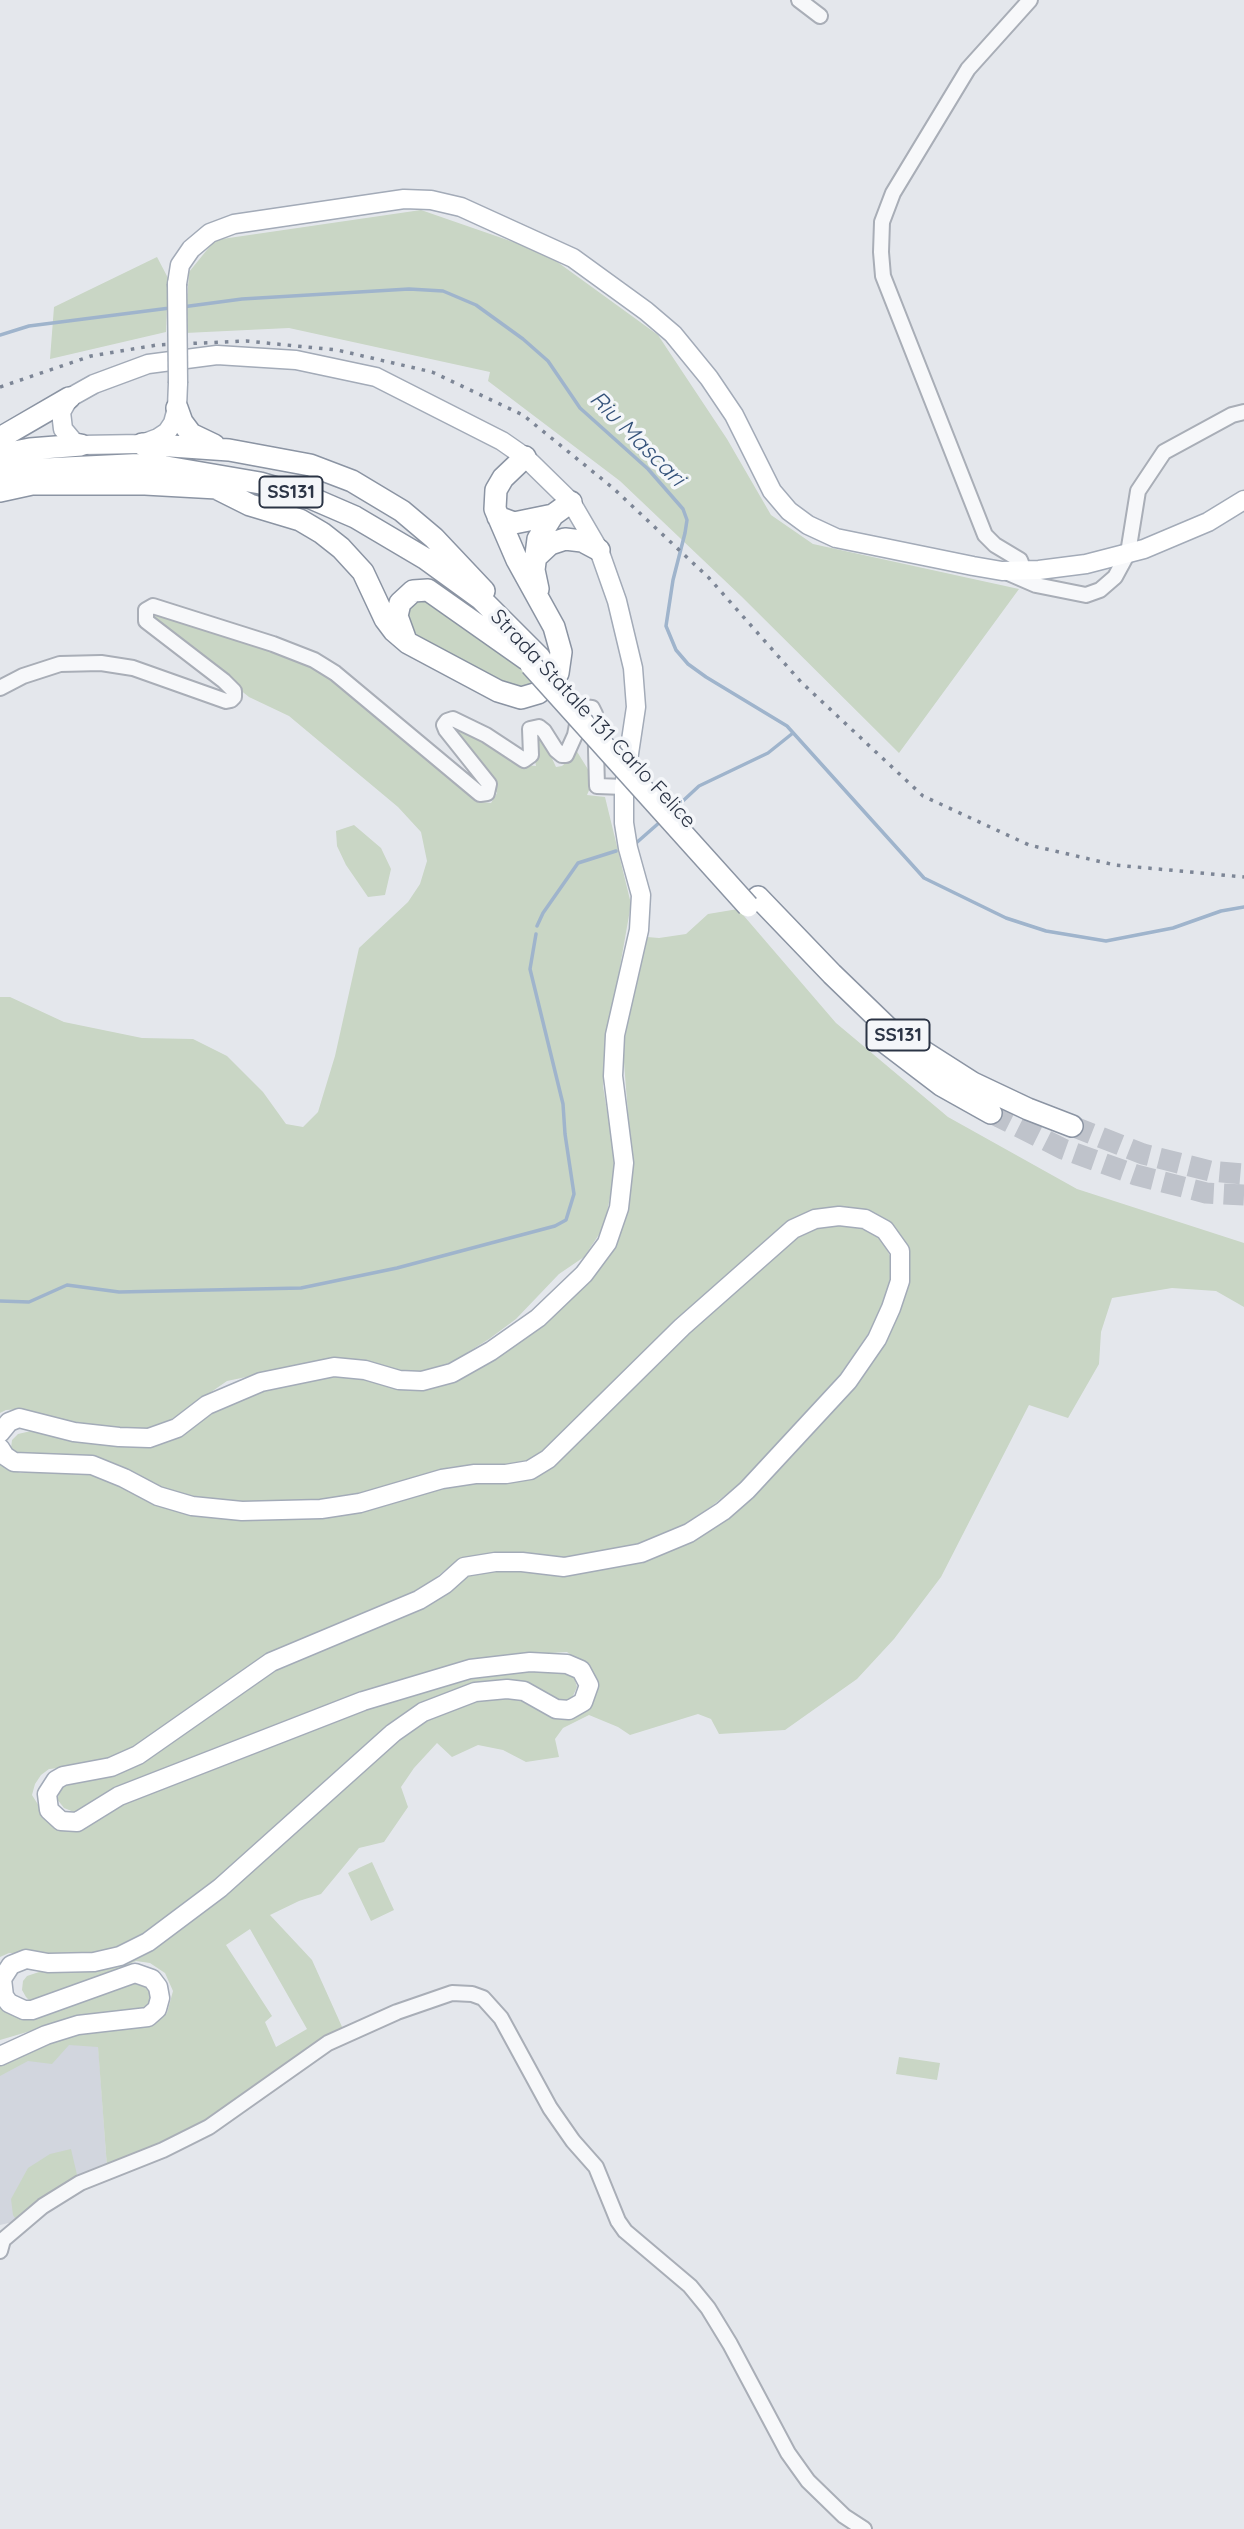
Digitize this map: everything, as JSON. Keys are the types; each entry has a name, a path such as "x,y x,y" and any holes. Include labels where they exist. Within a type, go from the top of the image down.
{"highway":[{"path":"0,438 69,398"},
{"path":"177,408 181,422 191,434 229,450"},
{"path":"142,444 229,450 310,464 352,481 402,510 464,568 533,658"},
{"path":"0,455 30,449 81,445"},
{"path":"214,487 250,505 300,520 332,541 363,572 385,619 408,643 498,691 521,698 538,693 549,685 558,673 561,652 554,627 517,560 494,502 496,490 503,478 525,457"},
{"name":"Strada Statale 131 Carlo Felice","path":"0,476 24,470 149,464 260,483 312,498 355,517 426,559 481,599 753,902 882,1040 941,1085 991,1113"},
{"name":"Strada Statale 131 Carlo Felice","path":"0,491 32,484 214,487 309,512 347,529 421,570 533,658"},
{"path":"541,605 534,559 538,539 553,515 571,502"},
{"path":"498,517 514,523 553,515"},
{"path":"534,559 550,544 565,539 583,541 599,550"},
{"path":"408,643 398,622 397,610 400,603 413,591 428,590 533,658"},
{"name":"Strada Statale 131 Carlo Felice","path":"753,902 890,1030 973,1083 1072,1126"}],"main road":[{"path":"0,1433 9,1422 19,1418 74,1432 149,1438 177,1428 207,1405 261,1382 334,1367 365,1370 399,1380 422,1381 452,1373 491,1351 538,1318 584,1274 607,1243 619,1208 624,1163 613,1076 615,1035 639,930 641,895 624,823 624,786 636,707 633,668 617,601 599,550 571,502 525,457 502,441 376,377 296,360 217,355 148,364 94,384 69,398 61,412 62,429 73,441 81,445 142,444 167,432 173,423 177,408 178,383 177,284 180,265 191,249 210,233 234,224 404,199 430,200 461,206 573,258 673,334 709,378 734,415 772,491 789,511 808,525 836,538 1002,570 1024,570 1086,564 1144,549 1208,522 1244,500"},
{"path":"0,1448 5,1456 14,1462 92,1465 158,1496 192,1506 242,1511 321,1509 360,1503 442,1479 475,1474 506,1475 530,1470 548,1459 681,1327 793,1229 815,1219 839,1216 865,1219 885,1230 900,1251 900,1281 891,1308 877,1339 848,1381 747,1490 723,1511 689,1533 641,1553 564,1567 522,1562 495,1562 464,1567 446,1584 419,1600 271,1662 138,1755 111,1767 55,1780 47,1794 49,1810 61,1821 77,1822 119,1796 363,1701 470,1669 530,1661 567,1664 581,1670 588,1681 588,1694 583,1702 569,1710 556,1709 524,1691 507,1689 475,1692 423,1712 393,1733 220,1888 148,1942 120,1956 94,1962 48,1963 26,1959 10,1965 5,1972 2,1988 9,2003 24,2010 32,2010 135,1973 152,1979 158,1987 160,1998 157,2009 148,2017 78,2025 46,2035 0,2056"}],"street":[{"path":"799,0 820,16"},
{"path":"1024,570 1020,560 995,545 985,535 883,276 881,252 882,222 893,193 968,69 1030,0"},
{"path":"1002,570 1036,585 1086,595 1100,590 1115,578 1128,553 1138,491 1164,452 1232,415 1244,412"},
{"path":"0,688 23,676 60,664 101,663 133,668 226,701 232,700 234,691 224,681 146,621 146,610 156,606 314,660 335,673 480,794 488,793 489,784 446,730 447,721 453,719 486,735 524,760 531,755 528,735 533,727 544,731 556,750 566,755 575,735 579,714 583,707 592,708 595,714 597,786 624,786"},
{"path":"1,2243 43,2206 80,2183 163,2150 209,2127 328,2043 397,2012 452,1993 472,1994 483,1998 501,2018 551,2108 596,2167 618,2221 625,2231 690,2286 708,2308 788,2453 808,2481 844,2515 864,2529"}],"shaded area":[{"path":"97,2030 107,2167 17,2221 0,2225 0,2065"}],"green space":[{"path":"421,210 545,253 658,335 727,439 771,515 813,544 1019,589 899,753 741,596 620,481 488,381 490,372 289,328 185,333 189,272 215,240"},
{"path":"157,257 168,278 166,332 50,359 54,307"},
{"path":"424,594 505,650 533,684 519,688 509,685 409,634 405,625 408,602"},
{"path":"158,612 302,659 341,681 475,798 483,802 491,803 497,793 449,724 526,765 536,766 532,745 536,732 543,739 556,767 562,766 576,750 594,779 587,795 605,797 631,904 608,1035 603,1086 616,1167 604,1227 584,1257 559,1274 516,1319 457,1359 434,1370 410,1374 294,1367 227,1381 153,1430 139,1433 79,1426 20,1409 0,1413 0,997 10,997 64,1022 142,1038 193,1039 227,1056 263,1092 286,1124 303,1127 318,1112 335,1056 359,948 408,902 420,884 427,861 421,832 398,807 289,716 249,697 159,625 153,619 153,614"},
{"path":"354,825 381,848 391,869 385,895 368,897 346,865 337,846 336,831"},
{"path":"738,909 836,1023 948,1117 1077,1189 1244,1243 1244,1307 1216,1291 1172,1288 1112,1298 1101,1332 1099,1364 1068,1418 1029,1405 941,1577 894,1639 857,1679 785,1730 719,1734 711,1719 698,1714 630,1735 589,1715 563,1728 555,1739 559,1757 526,1762 503,1750 478,1745 452,1757 437,1743 401,1787 408,1807 384,1842 359,1848 321,1894 270,1915 312,1960 343,2029 317,2041 204,2123 107,2167 98,2047 69,2045 52,2064 28,2061 0,2076 0,2065 39,2046 69,2036 155,2022 167,2013 173,1991 165,1973 150,1963 136,1961 50,2000 32,2003 22,1990 27,1976 45,1970 100,1970 137,1955 420,1719 486,1696 526,1701 555,1718 568,1717 583,1706 587,1666 567,1652 503,1656 343,1698 87,1810 74,1812 64,1808 57,1799 64,1783 108,1774 275,1665 467,1573 650,1558 778,1466 824,1421 869,1364 901,1243 827,1209 539,1458 512,1467 450,1467 378,1490 315,1502 226,1505 174,1496 105,1463 80,1456 20,1456 11,1448 12,1440 18,1434 31,1431 70,1441 156,1446 187,1432 230,1401 262,1388 344,1375 417,1388 550,1319 628,1196 630,1139 623,1050 632,995 647,937 686,934 708,914","holes":["250,1929 307,2029 276,2047 265,2022 272,2016 226,1945"]},
{"path":"815,1225 859,1225 882,1239 890,1256 892,1274 886,1299 874,1325 837,1379 792,1433 750,1475 713,1505 681,1527 631,1546 564,1557 494,1553 469,1557 445,1570 425,1587 310,1637 155,1737 108,1763 49,1769 35,1784 32,1795 47,1819 78,1829 105,1817 122,1801 336,1718 451,1680 534,1666 570,1673 577,1687 572,1698 560,1702 518,1681 494,1680 451,1693 211,1886 140,1936 110,1951 84,1956 9,1953 0,1957 0,1464 20,1473 79,1471 249,1517 449,1484 529,1478 548,1470 668,1348 797,1234"},
{"path":"372,1862 394,1910 371,1921 348,1873"},
{"path":"133,1979 148,1983 153,2002 138,2015 88,2014 0,2040 0,2003 26,2016 39,2017"},
{"path":"899,2057 940,2063 937,2080 896,2074"},
{"path":"71,2149 78,2179 17,2221 13,2215 11,2199 28,2168 50,2154"}],"waterway":[{"name":"Riu Mascari","path":"182,307 242,299 409,289 443,291 476,305 548,361 580,408 648,469 683,509 687,520 666,626 676,650 688,664 706,677 787,726 924,878 1006,918 1046,931 1106,941 1173,928 1221,911 1244,907"},
{"name":"Riu Mascari","path":"0,335 29,326 170,308"},
{"path":"671,812 699,786 768,753 793,733"},
{"path":"635,844 660,822"},
{"path":"537,926 578,863 616,851"},
{"path":"0,1301 29,1302 67,1285 119,1292 301,1288 397,1268 555,1226 566,1220 574,1194 563,1104 530,969 536,934"}],"tunnel":[{"path":"991,1113 1063,1149 1136,1175 1206,1193 1244,1195"},
{"path":"1072,1126 1143,1154 1210,1171 1244,1174"}],"railway":[{"path":"0,387 91,356 157,345 246,341 337,350 432,372 523,415 613,488 709,578 801,682 923,796 1029,845 1115,865 1244,877"}]}
